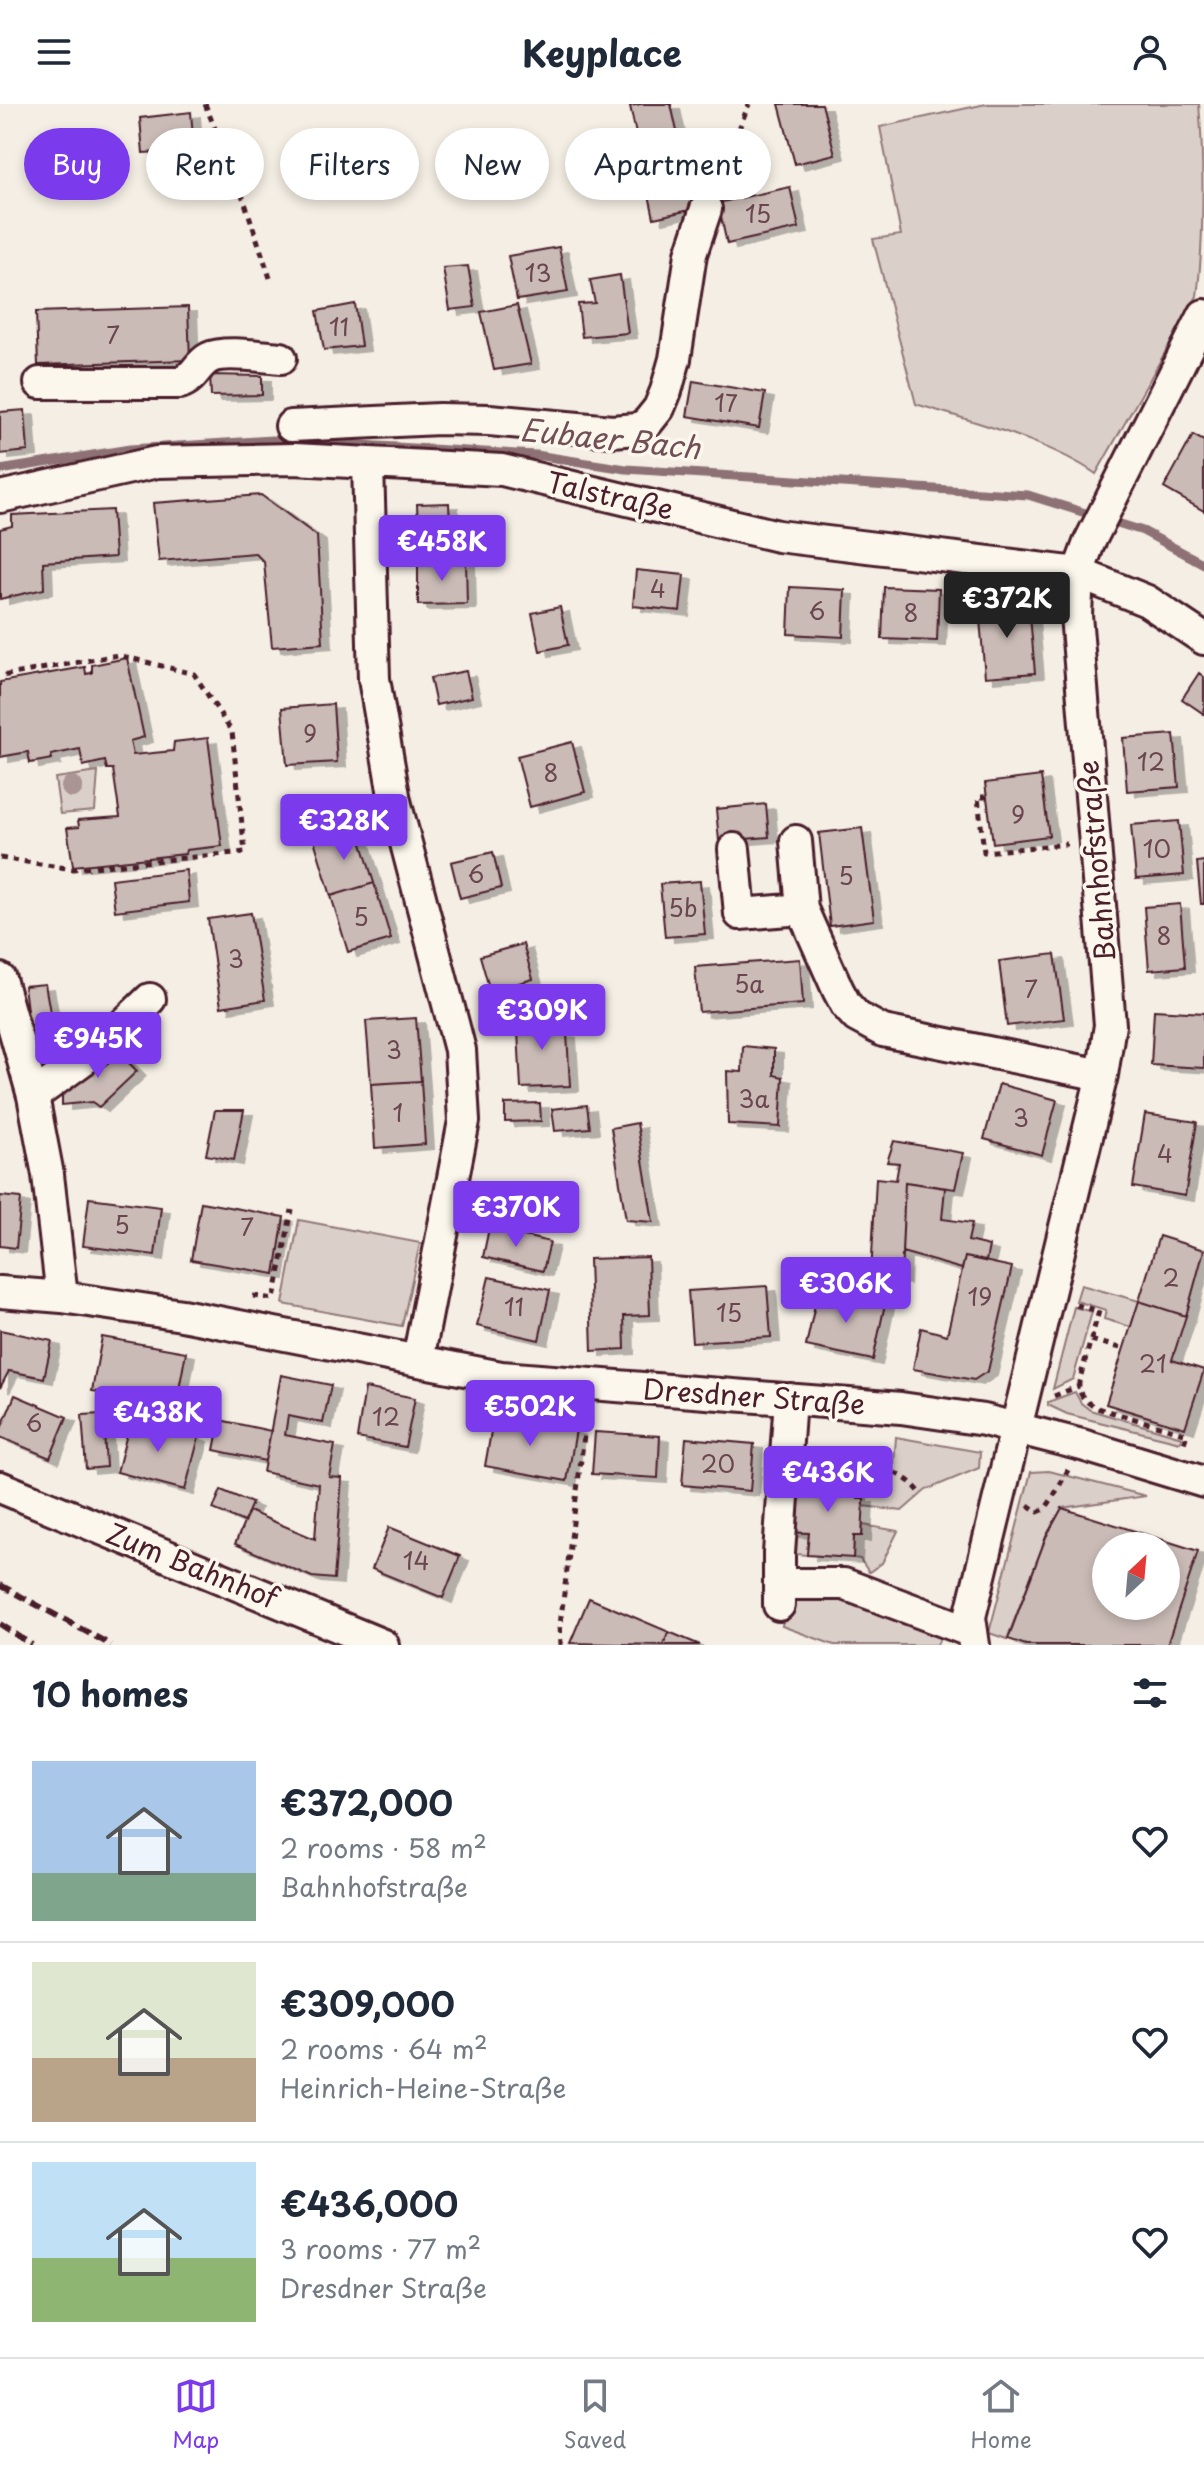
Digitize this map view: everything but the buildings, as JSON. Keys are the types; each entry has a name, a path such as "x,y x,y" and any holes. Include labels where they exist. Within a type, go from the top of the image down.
{"street":[{"path":"291,426 439,419 489,420 637,435 659,408 666,391 675,359 691,254 706,209"},
{"name":"Bahnhofstraße","path":"1017,1427 1102,1075 1110,1025 1076,615 1078,573 1089,543 1204,315"},
{"path":"40,383 180,383 191,379 206,359 218,355 281,358"},
{"name":"Talstraße","path":"0,497 157,462 294,459 502,470 778,536 1078,573 1147,601 1204,639"},
{"path":"368,464 374,679 395,801 460,1050 462,1078 464,1121 418,1360"},
{"path":"796,841 802,909 846,1005 869,1025 883,1031 1102,1075"},
{"path":"734,849 740,914 802,909"},
{"path":"0,979 33,1096 48,1175 62,1297"},
{"path":"33,1096 98,1049 150,999"},
{"name":"Dresdner Straße","path":"0,1292 62,1297 207,1319 501,1377 901,1408 1017,1427 1190,1477"},
{"path":"790,1399 779,1594 844,1584 973,1639"},
{"path":"973,1639 970,1617 1017,1427"},
{"name":"Zum Bahnhof","path":"0,1487 383,1645"}],"path":[{"path":"205,104 244,200 270,278"},
{"path":"706,209 749,104"},
{"path":"0,858 73,869 245,852 232,732 194,674 118,655 2,676"},
{"path":"987,797 978,797 984,852 1062,845"},
{"path":"244,1294 274,1299 292,1210"},
{"path":"1048,1297 1099,1311 1079,1382 1085,1402 1187,1434 1190,1477"},
{"path":"1091,1340 1124,1349"},
{"path":"561,1645 560,1625 590,1385"},
{"path":"1004,1476 1030,1508 1038,1512 1045,1509 1052,1499 1082,1445"},
{"path":"787,1462 884,1468 906,1477 921,1494"}],"shaded area":[{"path":"986,104 1199,104 1202,201 1197,296 1096,474 1033,442 916,404 873,239 901,235 880,127"},
{"path":"98,772 95,811 60,814 55,778"},
{"path":"299,1220 420,1243 402,1326 283,1304"},
{"path":"1081,1285 1139,1301 1131,1327 1104,1319 1106,1310 1076,1301"},
{"path":"1074,1307 1092,1312 1073,1379 1053,1389"},
{"path":"1075,1392 1081,1403 1090,1410 1182,1437 1180,1442 1067,1414 1048,1405 1048,1402"},
{"path":"896,1437 980,1452 979,1468 926,1490 902,1511 864,1506 864,1498 858,1498 861,1463 894,1464"},
{"path":"791,1465 825,1466 827,1469 827,1474 809,1473 808,1491 789,1532 809,1533 807,1555 784,1553"},
{"path":"1049,1471 1146,1496 1062,1508 1046,1537 1007,1639 989,1633 1031,1472"},
{"path":"863,1525 898,1531 882,1563 869,1572 860,1559 853,1558 854,1536 862,1536"},
{"path":"835,1595 942,1634 937,1645 834,1645 782,1626 785,1604 792,1596"}],"waterway":[{"name":"Eubaer Bach","path":"0,470 130,449 272,440 536,455 626,469 1028,495 1143,531 1204,564"}],"railway":[{"path":"0,1585 111,1645"},
{"path":"0,1624 32,1645"}]}
